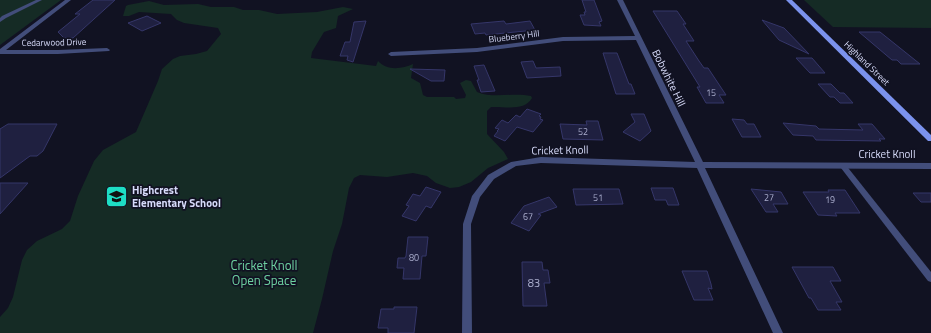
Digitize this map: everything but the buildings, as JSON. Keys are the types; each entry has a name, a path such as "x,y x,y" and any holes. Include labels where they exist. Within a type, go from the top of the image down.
{"main road":[{"name":"Highland Street","path":"789,0 931,139"}],"street":[{"path":"0,52 68,0"},
{"name":"Bobwhite Hill","path":"620,0 700,165"},
{"name":"Blueberry Hill","path":"391,54 477,50 563,39 638,38"},
{"name":"Cedarwood Drive","path":"0,52 107,50"},
{"name":"Cricket Knoll","path":"468,333 467,224 476,196 491,177 514,164 541,160 700,165 931,166"},
{"path":"700,165 778,333"}],"lane":[{"path":"0,21 4,17 40,0"},
{"path":"843,166 931,278"}],"green space":[{"path":"0,0 61,0 0,45"},
{"path":"804,0 931,0 931,28 833,27"},
{"name":"Cricket Knoll Open Space","path":"149,1 164,5 198,4 211,7 234,7 243,10 259,10 277,14 317,12 343,7 353,9 338,16 336,28 324,32 312,52 311,58 376,66 378,61 390,68 404,67 413,64 411,78 420,83 423,95 427,97 454,97 456,99 465,98 466,95 460,83 466,80 471,81 477,92 483,94 524,95 531,96 532,98 524,105 519,107 491,107 487,111 487,134 504,152 508,159 488,168 471,182 459,187 450,188 436,183 427,176 413,173 387,177 360,175 354,178 349,188 342,224 333,251 313,333 0,333 0,317 8,308 13,297 22,260 27,250 37,241 62,229 70,221 78,196 94,161 103,150 136,132 162,69 173,59 180,56 207,51 221,34 218,28 184,23 177,20 171,14 139,12 129,16 123,16 126,6"}],"place":[{"name":"Highcrest Elementary School","path":"117,196"}]}
